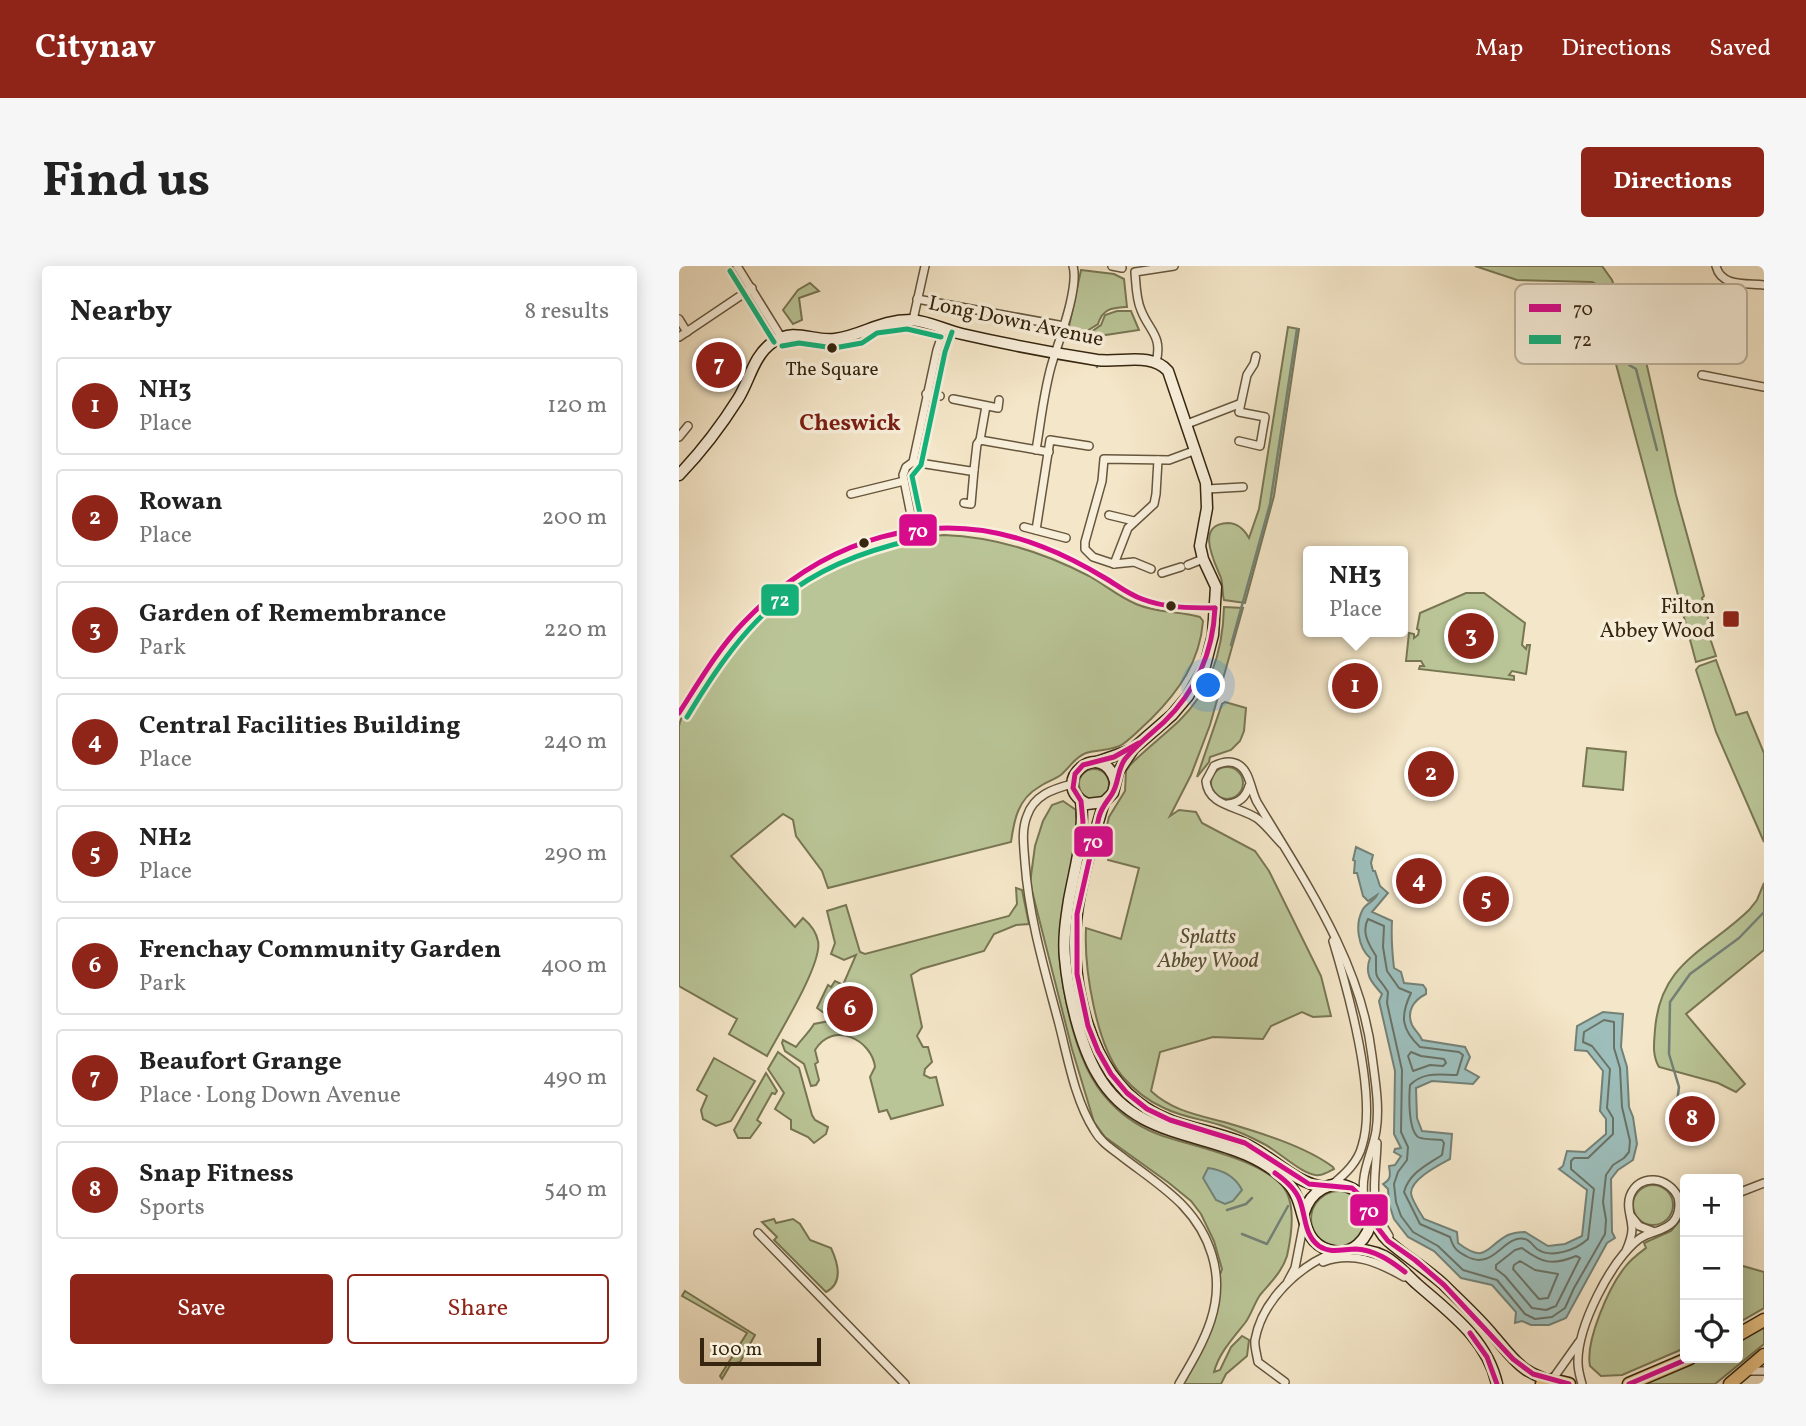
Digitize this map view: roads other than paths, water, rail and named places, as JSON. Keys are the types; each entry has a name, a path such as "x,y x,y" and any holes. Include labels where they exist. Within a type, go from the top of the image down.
{"main road":[{"path":"1743,1332 1764,1320"},
{"path":"1730,1384 1764,1355"},
{"path":"1629,1384 1680,1362"},
{"path":"1548,1382 1569,1384"}],"street":[{"path":"679,474 705,445 734,405 754,363 768,346 781,337 737,266"},
{"path":"913,320 925,266"},
{"path":"1112,266 1122,268"},
{"path":"1081,801 1093,805 1104,802 1113,793 1121,765 1134,748 1181,705 1205,666 1213,635 1216,594 1214,582 1203,559 1201,538 1207,508 1207,489 1168,370 1156,362 1158,342 1140,308 1135,272 1174,266"},
{"path":"1716,266 1718,275 1726,281 1764,285"},
{"path":"1036,450 1053,358 1064,326 1075,276 1074,267"},
{"path":"679,337 752,288"},
{"path":"917,299 1064,326"},
{"path":"679,319 687,331"},
{"name":"Long Down Avenue","path":"781,337 799,334 833,339 859,335 874,325 885,322 913,320 1057,352 1104,360 1156,362"},
{"path":"914,530 903,475 906,467 913,462 926,394 944,329"},
{"path":"1239,441 1260,446 1265,417 1239,412 1247,375 1256,356"},
{"path":"1702,375 1764,387"},
{"path":"926,394 940,396"},
{"path":"953,400 997,408 999,400"},
{"path":"1187,424 1239,404"},
{"path":"964,503 971,504 977,444 986,406"},
{"path":"679,437 688,426"},
{"path":"980,440 1049,452"},
{"path":"1036,530 1051,440 1089,446"},
{"path":"1151,569 1135,562 1114,564 1093,557 1084,547 1102,481 1104,459 1173,459 1196,450"},
{"path":"1114,564 1128,528 1154,504 1158,460"},
{"path":"913,462 974,470"},
{"path":"851,494 904,481"},
{"path":"1207,489 1243,487"},
{"path":"1109,515 1134,521"},
{"path":"1024,527 1066,538"},
{"path":"1162,572 1203,559"},
{"path":"1134,748 1080,767 1072,784 1081,801 1082,831 1069,902 1065,957 1077,1019 1097,1074 1108,1091 1145,1122 1172,1133 1241,1153 1266,1166 1287,1182 1299,1199 1312,1241 1335,1252"},
{"path":"1282,844 1260,821 1245,811 1215,800 1207,788 1208,774 1215,766 1227,761 1240,765 1248,775 1249,785 1328,924 1346,959 1369,1032 1377,1103 1373,1194 1381,1223 1402,1251"},
{"path":"1097,762 1109,769 1115,781"},
{"path":"1072,784 1051,790 1040,797 1028,813 1023,838 1029,903 1067,1053 1089,1122 1105,1144 1174,1195 1188,1209 1204,1233 1213,1258 1217,1283 1213,1316 1205,1339 1179,1384"},
{"path":"1227,804 1244,796 1249,785"},
{"path":"1104,802 1081,893 1075,949 1077,975 1086,1016 1107,1070 1136,1101 1163,1118 1241,1142 1263,1152 1300,1180 1311,1185 1354,1189 1365,1199"},
{"path":"1285,1382 1258,1362 1254,1342 1263,1316 1295,1268 1306,1204 1314,1194 1350,1168 1363,1146 1366,1098 1354,1020 1328,924"},
{"path":"1377,1128 1364,1174 1365,1199 1371,1217 1387,1240 1442,1284 1518,1363 1548,1382 1582,1339"},
{"path":"1582,1384 1578,1363 1582,1339 1603,1283 1626,1251 1653,1231 1668,1226 1678,1214 1679,1203 1671,1186 1659,1180 1645,1181 1633,1191 1629,1198 1632,1227 1626,1251"},
{"path":"1743,1191 1764,1183"},
{"path":"1676,1192 1680,1194"},
{"path":"1630,1215 1639,1226 1653,1231"},
{"path":"1352,1249 1366,1236 1371,1217"},
{"path":"758,1233 905,1384"},
{"path":"1286,1285 1311,1263 1335,1252 1352,1249 1385,1257 1442,1304 1474,1336 1485,1352 1497,1384"},
{"path":"1302,1272 1335,1258 1357,1258 1385,1265 1417,1284"},
{"path":"1746,1371 1764,1371"}],"water":[{"path":"1356,847 1373,855 1373,871 1380,886 1388,893 1372,912 1392,921 1394,968 1401,972 1404,983 1423,985 1426,989 1426,994 1418,999 1411,1011 1412,1025 1422,1040 1465,1047 1470,1057 1465,1069 1479,1077 1473,1084 1432,1081 1416,1088 1417,1118 1422,1131 1452,1134 1450,1159 1420,1178 1411,1193 1424,1219 1457,1232 1458,1243 1475,1253 1481,1253 1508,1235 1519,1232 1525,1232 1548,1246 1565,1244 1582,1236 1587,1190 1559,1169 1563,1166 1567,1151 1585,1152 1606,1134 1606,1119 1600,1111 1603,1071 1587,1051 1575,1050 1577,1026 1603,1012 1623,1014 1621,1047 1627,1067 1629,1107 1637,1144 1633,1160 1618,1170 1611,1179 1612,1232 1615,1238 1607,1243 1566,1318 1549,1325 1531,1325 1522,1321 1515,1323 1516,1312 1492,1285 1461,1278 1434,1251 1408,1237 1394,1219 1388,1189 1383,1184 1389,1178 1389,1166 1395,1165 1401,1156 1394,1152 1395,1149 1401,1148 1394,1134 1395,1071 1379,1001 1382,994 1370,978 1370,958 1359,936 1362,911 1377,895 1368,901 1363,896 1357,873 1354,873"},
{"path":"1208,1168 1228,1174 1236,1181 1242,1190 1233,1201 1225,1204 1216,1200 1203,1178"}],"waterway":[{"path":"1231,645 1270,504 1297,329"},
{"path":"1629,364 1636,369 1657,450"},
{"path":"1676,1110 1679,1087 1669,1054 1670,1002 1690,974 1739,938 1764,912"},
{"path":"1227,1210 1246,1204 1252,1198"},
{"path":"1242,1234 1267,1244 1288,1206"}],"place":[{"name":"The Square","path":"832,348"},
{"name":"Beaufort Grange","path":"719,365"},
{"name":"Filton Abbey Wood","path":"1731,619"},
{"name":"Garden of Remembrance","path":"1471,636"},
{"name":"NH3","path":"1355,686"},
{"name":"Rowan","path":"1431,774"},
{"name":"Central Facilities Building","path":"1419,881"},
{"name":"NH2","path":"1486,899"},
{"name":"Frenchay Community Garden","path":"850,1009"},
{"name":"Snap Fitness","path":"1692,1119"}],"district":[{"name":"Cheswick","path":"850,424"}],"park label":[{"name":"Splatts Abbey Wood","path":"1208,949"}]}
